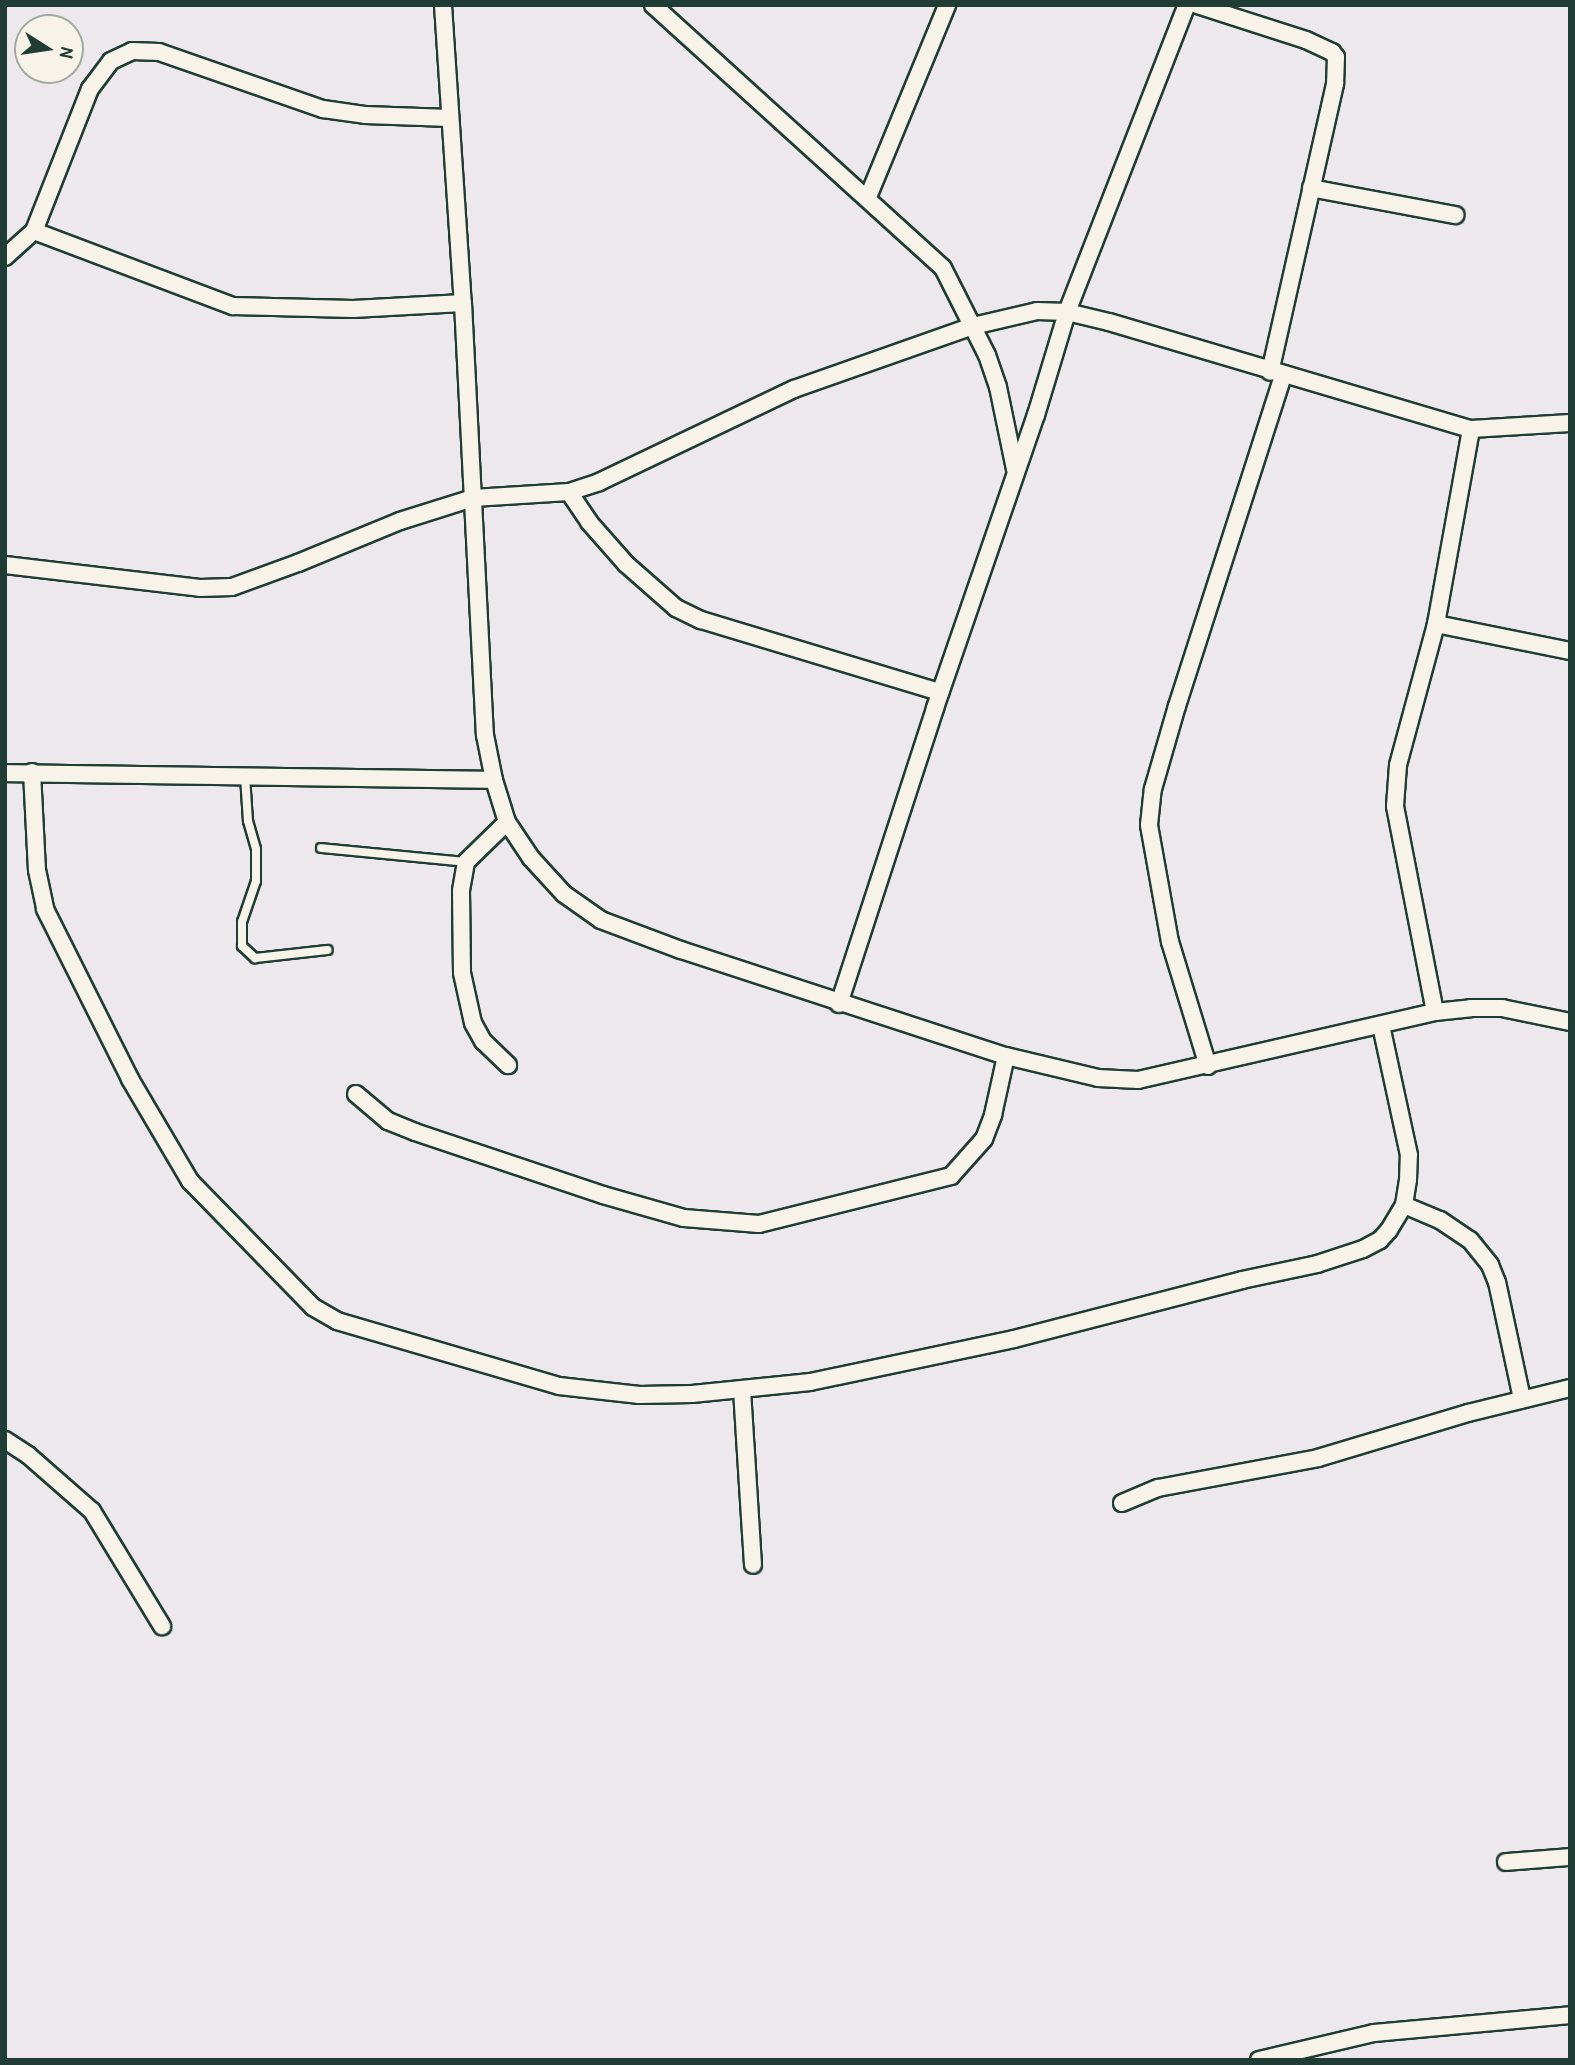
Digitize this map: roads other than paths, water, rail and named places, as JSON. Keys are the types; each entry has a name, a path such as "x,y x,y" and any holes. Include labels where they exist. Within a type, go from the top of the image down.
{"street":[{"path":"443,5 463,303 485,734 494,780 507,822 531,858 564,894 601,920 839,1004 1006,1056 1116,1080 1138,1080 1208,1066 1435,1012 1502,1008 1570,1022"},
{"path":"868,197 947,5"},
{"path":"839,1004 1067,312 1187,5"},
{"path":"1198,5 1306,40 1332,52 1336,57 1335,84 1311,188 1276,374 1153,789 1149,825 1170,942 1208,1066"},
{"path":"654,6 868,197 943,268 973,326 998,387 1015,471"},
{"path":"5,257 34,231 90,89 111,61 132,51 159,52 323,109 365,115 450,118"},
{"path":"1311,188 1455,215"},
{"path":"34,231 233,306 353,309 463,303"},
{"path":"5,565 200,588 232,587 400,521 473,498 569,492 599,482 794,388 973,326 1037,311 1067,312 1471,429 1570,423"},
{"path":"1435,1012 1395,806 1398,765 1436,624 1471,429"},
{"path":"569,492 589,522 626,564 676,608 701,620 940,692"},
{"path":"1436,624 1570,650"},
{"path":"5,774 32,772 494,780"},
{"path":"32,772 37,870 45,909 130,1079 190,1181 313,1307 337,1321 559,1386 639,1395 742,1390 810,1382 902,1365 1242,1280 1317,1264 1380,1240 1404,1205 1409,1155 1381,1026"},
{"path":"507,822 466,862 461,891 462,973 473,1023 483,1041 508,1065"},
{"path":"356,1094 388,1121 603,1195 684,1218 759,1224 951,1176 984,1139 993,1115 1006,1056"},
{"path":"1404,1205 1440,1220 1470,1240 1490,1265 1497,1282 1522,1399"},
{"path":"1122,1503 1134,1496 1187,1481 1318,1458 1522,1399 1570,1388"},
{"path":"742,1390 753,1565"},
{"path":"5,1440 28,1455 92,1511 162,1626"},
{"path":"1506,1863 1570,1857"},
{"path":"1259,2060 1374,2033 1570,2015"}],"lane":[{"path":"244,776 248,821 256,849 256,870 242,922 242,946 255,958 328,950"},
{"path":"321,848 466,862"}]}
